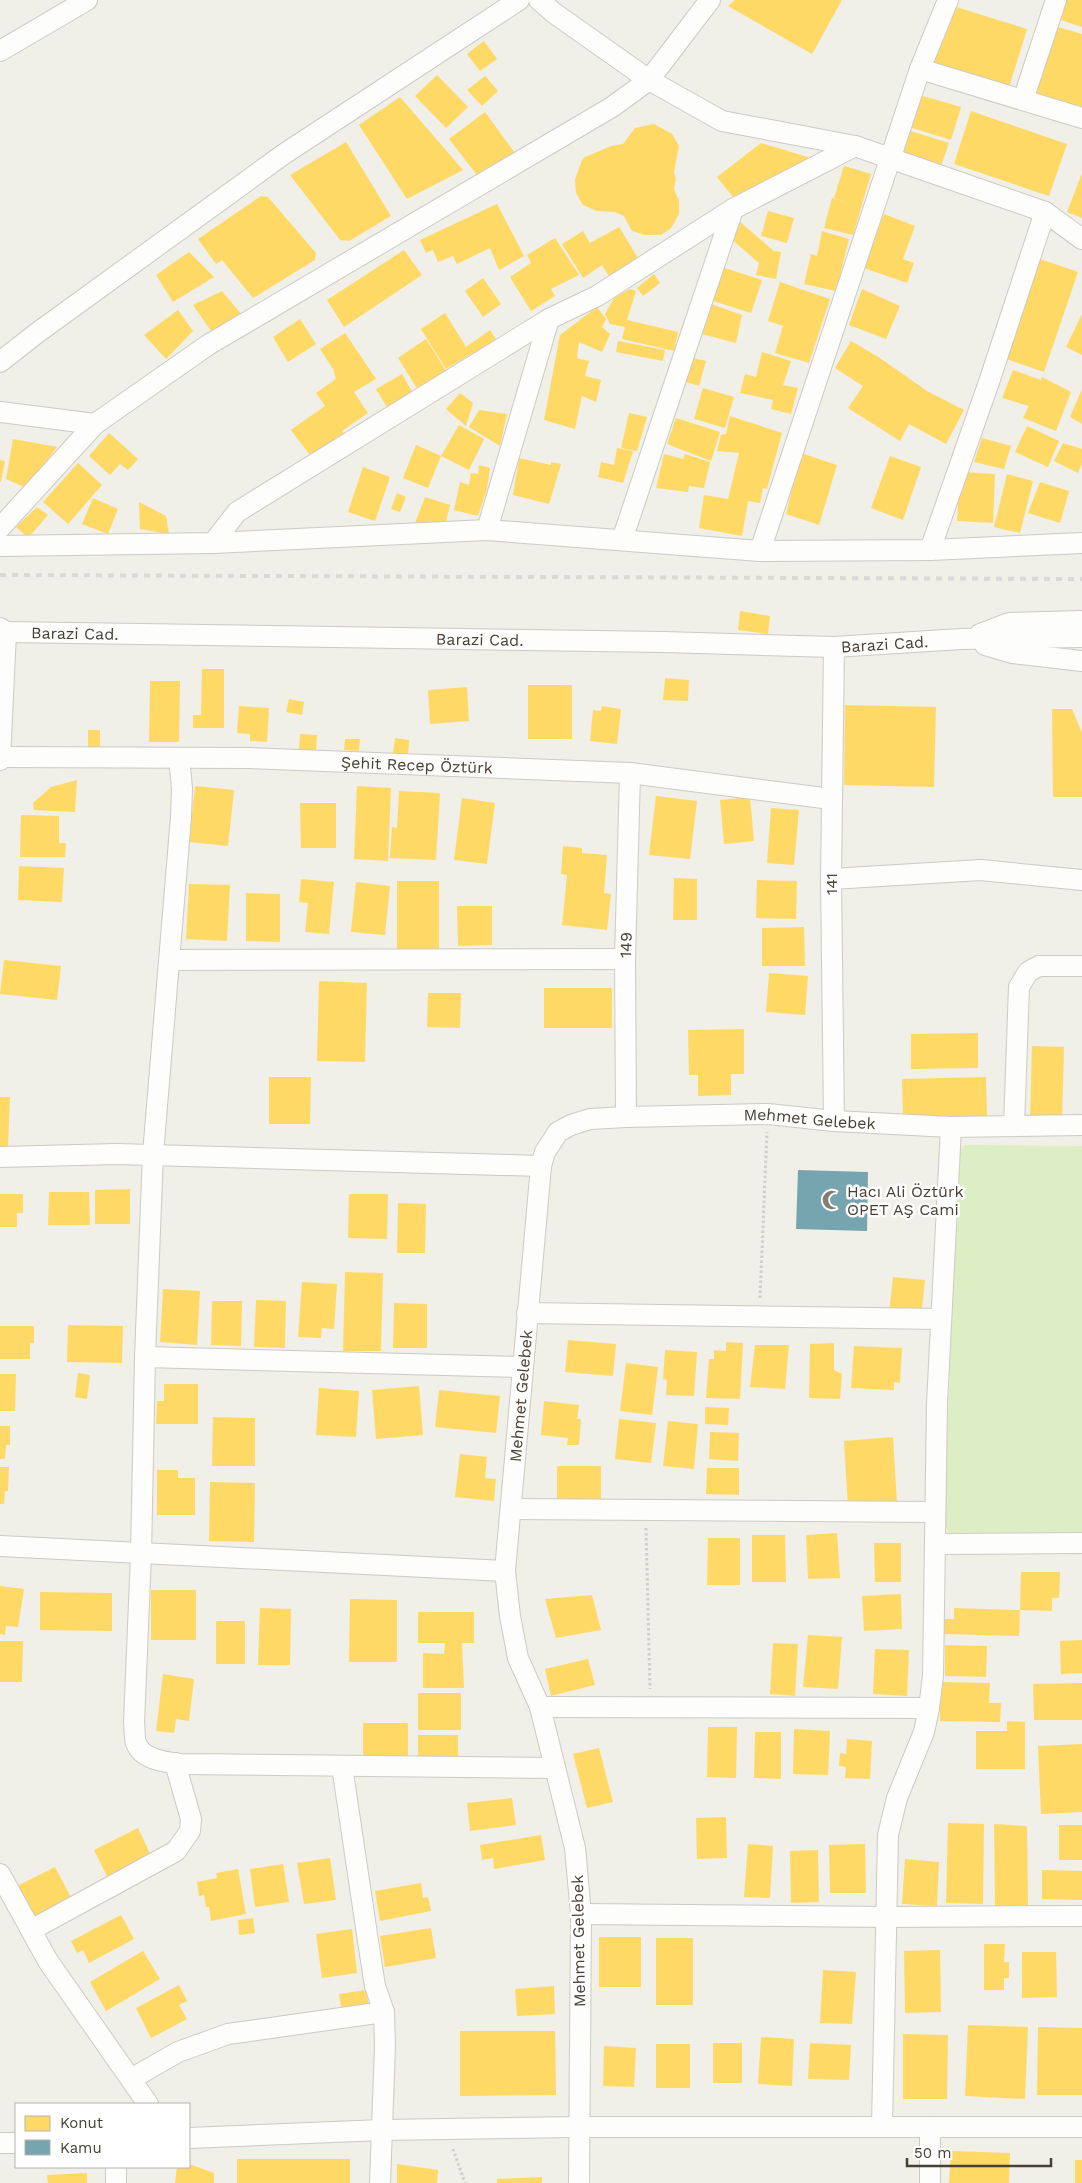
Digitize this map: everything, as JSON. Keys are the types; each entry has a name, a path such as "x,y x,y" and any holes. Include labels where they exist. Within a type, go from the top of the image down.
{"street":[{"path":"0,51 87,0"},
{"path":"0,362 37,332 284,154 519,0"},
{"path":"540,0 554,13 649,80 722,121 855,146 1045,212 1082,239"},
{"path":"0,528 96,424 208,344 612,107 649,80 710,0"},
{"path":"760,551 920,69 948,0"},
{"path":"1023,100 1056,0"},
{"path":"920,69 1082,118"},
{"path":"213,543 237,512 549,319 597,296 733,209 855,146"},
{"path":"622,540 733,209"},
{"path":"930,550 989,382 1045,212"},
{"path":"487,530 549,319"},
{"path":"0,412 96,424"},
{"path":"0,546 213,543 487,530 760,551 930,550 1082,543"},
{"path":"961,639 988,632 1009,623 1082,621"},
{"path":"0,758 3,630"},
{"name":"Barazi Cad.","path":"3,630 834,647 961,639"},
{"path":"961,639 1082,637"},
{"path":"961,639 1012,652 1082,661"},
{"name":"141","path":"834,647 831,799 834,1121"},
{"name":"Şehit Recep Öztürk","path":"0,758 249,758 630,773 831,799"},
{"path":"179,758 182,788 181,817 153,1154 134,1723 136,1744 146,1754 156,1760 175,1763 555,1768"},
{"name":"149","path":"626,1116 625,959 630,773"},
{"path":"831,879 980,870 1082,880"},
{"path":"169,960 625,959"},
{"path":"1014,1126 1019,988 1028,972 1040,966 1082,966"},
{"name":"Mehmet Gelebek","path":"579,2183 581,1914 575,1848 540,1707 518,1658 510,1616 505,1571 541,1166 545,1152 558,1132 571,1125 590,1119 626,1116 768,1114 834,1121 951,1127 1082,1125"},
{"path":"882,2127 888,1835 897,1798 924,1732 933,1676 935,1512 941,1319 951,1127"},
{"path":"0,1157 153,1154 541,1166"},
{"path":"527,1313 941,1319"},
{"path":"145,1357 522,1367"},
{"path":"511,1509 935,1512"},
{"path":"935,1544 1082,1543"},
{"path":"0,1546 141,1555 505,1571"},
{"path":"540,1707 929,1708"},
{"path":"31,1930 176,1851 190,1831 191,1820 175,1763"},
{"path":"342,1766 375,1986 384,2012 380,2183"},
{"path":"0,1874 48,1961 147,2103"},
{"path":"581,1914 886,1917 1082,1916"},
{"path":"131,2079 178,2052 228,2034 384,2012"},
{"path":"190,2138 382,2130 578,2127 1082,2127"},
{"path":"930,2127 930,2183"},
{"path":"0,2143 15,2143"},
{"path":"116,2168 116,2183"}],"path":[{"path":"759,1317 768,1114"},
{"path":"646,1510 651,1707"},
{"path":"446,2129 465,2183"}],"green space":[{"path":"965,1145 1082,1146 1082,1540 950,1536 944,1523 958,1152"}],"building: Konut":[{"path":"735,0 842,0 812,54 728,6"},
{"path":"1061,0 1082,0 1082,27 1055,18"},
{"path":"950,5 1027,29 1008,91 931,68"},
{"path":"1051,25 1082,34 1082,118 1028,101"},
{"path":"484,41 497,59 480,71 467,54"},
{"path":"437,75 468,107 446,128 415,96"},
{"path":"485,76 498,91 482,106 467,90"},
{"path":"919,95 961,107 951,140 909,127"},
{"path":"400,97 463,170 407,199 359,125"},
{"path":"971,111 1067,144 1049,196 954,164"},
{"path":"485,112 515,153 480,179 449,139"},
{"path":"654,124 672,134 679,146 674,172 676,179 674,189 679,201 679,214 671,228 661,235 645,235 632,231 624,216 615,212 597,211 583,205 576,193 575,179 583,158 611,146 623,144 635,128"},
{"path":"907,130 949,143 941,166 899,152"},
{"path":"346,142 391,216 349,241 340,240 290,175"},
{"path":"761,143 814,159 737,202 717,177"},
{"path":"844,166 871,174 853,235 824,228 832,198 846,202 834,198"},
{"path":"1082,173 1082,218 1067,212"},
{"path":"261,196 268,197 316,253 315,260 253,298 222,260 216,264 198,239"},
{"path":"497,204 524,256 499,270 490,248 457,264 453,256 438,262 433,250 426,253 420,240"},
{"path":"768,211 794,218 787,243 761,236"},
{"path":"884,214 915,226 903,259 914,263 907,283 864,268"},
{"path":"739,221 774,251 781,252 776,279 756,275 759,263 730,238"},
{"path":"619,227 641,263 612,281 602,265 583,278 562,244 583,231 590,243"},
{"path":"822,231 849,239 836,291 804,284 811,254 817,256"},
{"path":"555,238 579,275 551,289 555,296 531,311 510,277 531,263 527,255"},
{"path":"404,250 422,275 344,327 327,300"},
{"path":"189,252 214,277 173,302 156,275"},
{"path":"1037,258 1078,272 1044,372 1003,358"},
{"path":"719,266 762,280 751,313 710,300"},
{"path":"654,274 660,283 643,296 637,288"},
{"path":"483,278 501,304 483,317 465,291"},
{"path":"780,282 830,299 809,363 775,353 783,326 768,321"},
{"path":"630,289 636,291 627,320 678,332 674,351 622,339 625,327 610,324 605,314 614,298"},
{"path":"862,289 900,306 886,339 849,325"},
{"path":"222,291 247,321 216,338 193,305"},
{"path":"708,303 742,315 736,343 698,333"},
{"path":"597,307 606,319 602,327 610,334 602,352 579,342 577,358 589,361 585,376 601,380 596,402 582,396 575,429 544,420 560,335"},
{"path":"178,310 193,331 166,359 144,335"},
{"path":"445,313 466,347 490,330 499,344 475,360 471,354 446,369 421,329"},
{"path":"1082,314 1082,355 1066,347"},
{"path":"300,319 316,344 288,362 273,337"},
{"path":"345,333 376,379 354,392 368,413 342,431 347,437 313,459 291,430 325,406 316,393 336,379 333,369 320,349"},
{"path":"426,339 450,377 420,393 398,358"},
{"path":"618,341 665,350 663,361 616,352"},
{"path":"851,341 880,358 927,391 964,410 946,444 909,424 900,441 848,408 863,386 835,368"},
{"path":"762,352 791,361 783,385 798,388 791,414 771,409 773,400 740,393 745,374 756,377"},
{"path":"689,357 706,361 699,386 683,381"},
{"path":"1013,370 1041,380 1042,377 1071,392 1056,431 1023,418 1029,406 1002,398"},
{"path":"402,374 415,397 390,412 376,389"},
{"path":"703,388 734,397 725,428 694,419"},
{"path":"1082,389 1082,424 1070,417"},
{"path":"460,393 473,403 466,426 446,409"},
{"path":"479,410 507,414 500,446 469,427"},
{"path":"629,413 647,417 637,451 621,448"},
{"path":"730,416 782,433 767,489 763,488 760,503 748,501 742,536 699,528 704,495 728,499 739,453 717,451 721,435 726,434"},
{"path":"676,418 720,432 711,461 667,444"},
{"path":"459,425 484,439 469,470 441,456"},
{"path":"1027,426 1059,441 1048,467 1015,452"},
{"path":"109,433 138,459 128,470 120,464 110,475 89,456"},
{"path":"982,438 1011,446 1004,469 974,462"},
{"path":"13,439 57,447 26,488 6,479"},
{"path":"1063,443 1082,449 1082,463 1078,473 1054,461"},
{"path":"416,445 441,456 428,488 403,478"},
{"path":"617,448 633,451 623,483 598,477 601,462 614,465"},
{"path":"801,453 837,465 819,525 786,514"},
{"path":"664,454 683,459 685,454 710,462 704,488 689,486 688,492 656,488"},
{"path":"890,456 921,467 903,520 871,508"},
{"path":"519,458 551,465 551,462 561,464 549,504 513,495"},
{"path":"0,460 5,461 1,482 0,482"},
{"path":"78,463 102,485 68,524 43,502"},
{"path":"479,465 490,468 487,489 478,516 454,510 460,482 469,485 471,473 478,474"},
{"path":"363,467 390,477 375,521 348,512"},
{"path":"960,472 995,474 993,523 957,521"},
{"path":"1007,474 1033,481 1020,533 994,527"},
{"path":"1040,482 1069,491 1060,523 1028,513"},
{"path":"397,493 406,497 400,512 391,509"},
{"path":"425,497 450,505 444,530 414,526"},
{"path":"93,498 118,509 108,534 82,524"},
{"path":"139,502 166,516 169,534 140,529"},
{"path":"37,507 48,515 28,538 16,527"},
{"path":"740,611 770,616 768,634 738,630"},
{"path":"202,669 224,669 224,728 193,728 193,715 201,715"},
{"path":"665,678 689,680 688,701 663,700"},
{"path":"150,681 180,681 179,742 149,742"},
{"path":"528,685 572,685 572,739 528,739"},
{"path":"467,687 469,721 430,724 428,690"},
{"path":"289,699 304,702 302,715 286,712"},
{"path":"845,705 936,707 934,787 844,785"},
{"path":"239,706 269,708 267,742 250,741 250,734 237,733"},
{"path":"602,706 621,709 617,744 590,741 593,710 601,711"},
{"path":"1052,709 1072,709 1082,733 1082,797 1053,797"},
{"path":"88,730 100,730 100,752 88,752"},
{"path":"300,734 317,735 316,751 299,750"},
{"path":"395,738 409,740 408,755 393,753"},
{"path":"345,739 360,739 359,751 344,750"},
{"path":"77,780 75,812 34,810 33,803 51,787"},
{"path":"195,786 234,790 228,846 189,842"},
{"path":"357,786 391,788 388,861 354,859"},
{"path":"399,791 440,793 436,860 390,858 392,827 397,828"},
{"path":"656,796 697,801 690,859 649,855"},
{"path":"750,797 754,841 724,844 720,800"},
{"path":"462,798 495,803 487,864 454,860"},
{"path":"300,803 336,803 336,848 301,848"},
{"path":"771,808 799,810 794,865 767,863"},
{"path":"21,815 59,816 59,843 66,843 65,857 20,857"},
{"path":"563,846 582,848 582,853 607,855 604,893 611,894 607,930 562,925 567,875 561,874"},
{"path":"19,866 64,868 62,902 18,900"},
{"path":"674,878 697,879 697,920 673,920"},
{"path":"301,879 334,882 329,934 305,932 308,903 299,902"},
{"path":"757,880 797,881 796,919 756,918"},
{"path":"397,881 439,881 439,950 397,951"},
{"path":"356,882 390,886 385,935 351,932"},
{"path":"189,884 230,885 227,941 186,939"},
{"path":"246,893 280,894 280,942 246,941"},
{"path":"457,906 492,906 492,945 458,946"},
{"path":"804,927 805,966 762,966 762,928"},
{"path":"4,960 61,966 57,1000 0,994"},
{"path":"769,973 808,976 805,1015 766,1012"},
{"path":"319,981 367,983 365,1062 317,1061"},
{"path":"544,988 612,988 612,1028 544,1028"},
{"path":"428,993 461,993 460,1028 427,1027"},
{"path":"744,1029 744,1074 731,1074 731,1095 698,1096 698,1075 689,1075 688,1030"},
{"path":"978,1033 978,1068 911,1069 911,1034"},
{"path":"1032,1046 1064,1047 1062,1120 1030,1119"},
{"path":"269,1077 311,1077 310,1124 269,1124"},
{"path":"986,1077 987,1117 903,1120 902,1079"},
{"path":"0,1097 10,1097 8,1146 0,1146"},
{"path":"130,1189 130,1224 95,1224 95,1190"},
{"path":"49,1192 89,1192 90,1225 48,1225"},
{"path":"0,1194 23,1194 23,1213 17,1213 17,1227 0,1227"},
{"path":"349,1194 388,1194 387,1239 348,1238"},
{"path":"398,1203 426,1204 425,1253 397,1253"},
{"path":"345,1272 383,1273 381,1351 343,1351"},
{"path":"893,1277 925,1280 921,1317 889,1313"},
{"path":"302,1282 337,1284 334,1329 322,1328 321,1338 298,1337"},
{"path":"163,1289 200,1291 197,1345 160,1342"},
{"path":"256,1300 286,1301 285,1348 254,1347"},
{"path":"212,1301 242,1301 241,1346 211,1345"},
{"path":"394,1303 427,1304 427,1348 393,1348"},
{"path":"68,1325 123,1326 122,1363 67,1362"},
{"path":"0,1326 34,1326 34,1343 30,1343 30,1359 0,1359"},
{"path":"568,1340 616,1344 613,1376 565,1372"},
{"path":"726,1342 743,1343 740,1399 706,1398 709,1359 714,1359 714,1350 726,1351"},
{"path":"834,1343 834,1370 842,1374 840,1399 809,1398 810,1344"},
{"path":"755,1345 789,1345 785,1389 750,1387"},
{"path":"854,1346 902,1348 900,1383 894,1382 894,1390 851,1388"},
{"path":"665,1350 697,1352 694,1396 666,1395 667,1380 663,1379"},
{"path":"626,1363 658,1367 652,1415 620,1411"},
{"path":"78,1373 90,1375 87,1399 75,1397"},
{"path":"0,1374 16,1374 15,1411 0,1411"},
{"path":"164,1384 198,1384 198,1424 156,1424 157,1401 164,1401"},
{"path":"419,1386 423,1435 376,1439 372,1390"},
{"path":"319,1388 359,1391 356,1437 316,1435"},
{"path":"439,1390 500,1396 496,1433 435,1427"},
{"path":"544,1401 579,1405 577,1419 581,1419 579,1445 567,1445 568,1438 541,1435"},
{"path":"705,1407 729,1408 728,1425 705,1424"},
{"path":"213,1417 255,1418 255,1466 212,1466"},
{"path":"619,1419 656,1423 651,1463 615,1459"},
{"path":"668,1421 698,1424 694,1469 663,1466"},
{"path":"0,1426 10,1426 10,1445 6,1445 5,1459 0,1459"},
{"path":"710,1432 739,1433 738,1461 709,1459"},
{"path":"893,1437 897,1504 848,1507 844,1441"},
{"path":"460,1454 487,1457 485,1478 496,1479 494,1501 455,1497"},
{"path":"557,1466 601,1466 601,1506 557,1506"},
{"path":"0,1467 9,1467 8,1491 5,1491 4,1504 0,1504"},
{"path":"707,1468 739,1468 739,1495 706,1494"},
{"path":"157,1470 178,1470 178,1478 195,1478 195,1515 157,1515"},
{"path":"210,1482 255,1483 254,1542 209,1541"},
{"path":"837,1533 840,1578 808,1579 806,1535"},
{"path":"752,1535 785,1535 786,1582 752,1582"},
{"path":"708,1538 740,1538 740,1585 707,1585"},
{"path":"874,1543 901,1543 901,1582 875,1582"},
{"path":"1021,1572 1060,1572 1059,1598 1052,1598 1052,1611 1020,1610"},
{"path":"0,1586 24,1589 18,1627 6,1626 5,1635 0,1634"},
{"path":"151,1590 196,1590 196,1640 151,1640"},
{"path":"40,1592 112,1593 112,1631 40,1630"},
{"path":"901,1594 902,1629 864,1631 862,1596"},
{"path":"592,1595 601,1630 556,1638 545,1599"},
{"path":"350,1599 397,1600 397,1662 349,1662"},
{"path":"260,1608 291,1609 290,1665 258,1665"},
{"path":"954,1608 1020,1610 1019,1636 944,1634 945,1619 954,1619"},
{"path":"418,1612 474,1612 474,1643 462,1643 464,1688 423,1688 423,1653 444,1654 445,1643 418,1643"},
{"path":"216,1621 245,1621 245,1664 216,1664"},
{"path":"808,1635 842,1637 838,1689 803,1687"},
{"path":"1082,1640 1082,1673 1061,1674 1060,1641"},
{"path":"0,1641 23,1641 22,1682 0,1682"},
{"path":"773,1643 798,1644 795,1696 770,1694"},
{"path":"945,1645 987,1646 986,1677 945,1676"},
{"path":"875,1649 909,1650 907,1696 873,1694"},
{"path":"588,1659 595,1685 551,1696 545,1669"},
{"path":"163,1674 194,1679 189,1721 176,1719 174,1733 156,1731"},
{"path":"940,1682 990,1683 989,1703 1001,1703 1000,1722 940,1721"},
{"path":"1082,1683 1082,1720 1034,1720 1033,1684"},
{"path":"418,1693 461,1693 461,1730 418,1730"},
{"path":"1007,1721 1025,1722 1025,1769 976,1769 976,1731 1007,1731"},
{"path":"363,1723 408,1723 408,1766 363,1756"},
{"path":"708,1727 737,1727 736,1778 707,1777"},
{"path":"794,1729 830,1731 828,1775 793,1774"},
{"path":"755,1732 781,1732 781,1779 754,1778"},
{"path":"418,1735 458,1735 458,1765 418,1765"},
{"path":"847,1739 872,1741 870,1779 845,1778 846,1767 839,1766 840,1753 846,1754"},
{"path":"1082,1744 1082,1812 1041,1814 1038,1746"},
{"path":"599,1748 613,1802 587,1808 573,1754"},
{"path":"512,1798 516,1825 470,1831 467,1803"},
{"path":"726,1817 727,1858 697,1859 696,1818"},
{"path":"948,1823 984,1824 983,1904 946,1903"},
{"path":"994,1824 1027,1826 1028,1905 995,1906"},
{"path":"1059,1825 1082,1825 1082,1860 1059,1860"},
{"path":"138,1828 151,1856 108,1878 94,1850"},
{"path":"541,1835 545,1860 494,1869 493,1858 482,1860 480,1845"},
{"path":"748,1844 773,1846 770,1898 744,1897"},
{"path":"865,1844 866,1893 830,1893 829,1845"},
{"path":"818,1850 819,1902 791,1903 790,1851"},
{"path":"330,1858 336,1900 304,1904 297,1863"},
{"path":"905,1859 939,1862 937,1906 902,1904"},
{"path":"283,1864 289,1902 255,1907 250,1869"},
{"path":"55,1867 73,1901 35,1921 17,1886"},
{"path":"238,1869 246,1914 211,1921 209,1907 206,1907 204,1895 199,1896 197,1882 217,1878 216,1873"},
{"path":"1042,1870 1082,1871 1082,1900 1042,1899"},
{"path":"421,1883 423,1898 428,1897 431,1911 380,1921 375,1891"},
{"path":"121,1915 134,1939 89,1963 83,1950 77,1953 71,1941"},
{"path":"253,1918 255,1933 239,1935 238,1920"},
{"path":"431,1928 436,1958 385,1967 380,1936"},
{"path":"352,1929 357,1973 322,1978 316,1934"},
{"path":"599,1937 641,1937 641,1987 599,1987"},
{"path":"656,1938 693,1938 693,2005 656,2005"},
{"path":"984,1944 1005,1944 1004,1962 1009,1962 1009,1978 1004,1978 1004,1990 984,1990"},
{"path":"940,1950 941,2012 905,2013 904,1951"},
{"path":"143,1951 160,1979 106,2011 90,1982"},
{"path":"1022,1952 1056,1952 1057,1997 1022,1998"},
{"path":"823,1970 856,1972 852,2024 820,2023"},
{"path":"179,1985 187,2001 179,2005 187,2019 151,2038 136,2008"},
{"path":"554,1986 555,2014 517,2016 515,1989"},
{"path":"366,1990 369,2007 342,2012 339,1994"},
{"path":"968,2025 1028,2027 1025,2099 965,2096"},
{"path":"1038,2027 1082,2028 1082,2095 1037,2095"},
{"path":"460,2031 555,2031 556,2095 460,2096"},
{"path":"903,2034 948,2035 947,2099 903,2099"},
{"path":"761,2037 794,2039 792,2086 758,2084"},
{"path":"713,2043 742,2043 742,2083 713,2083"},
{"path":"810,2043 851,2045 849,2080 808,2079"},
{"path":"656,2044 690,2044 690,2088 656,2088"},
{"path":"604,2046 636,2048 634,2087 603,2086"},
{"path":"951,2151 1010,2153 1009,2183 949,2183"},
{"path":"237,2159 350,2159 350,2183 237,2183"},
{"path":"1075,2160 1082,2160 1082,2183 1075,2183"},
{"path":"190,2164 214,2173 214,2183 175,2183 177,2168 190,2168"},
{"path":"397,2164 438,2170 437,2183 397,2183"},
{"path":"87,2173 87,2183 48,2183 47,2175"},
{"path":"542,2177 542,2183 497,2183 497,2179"}],"building: Kamu":[{"name":"Hacı Ali Öztürk OPET AŞ Cami","path":"798,1170 868,1172 867,1231 796,1229"}],"railway":[{"path":"0,575 1082,579"}],"place":[{"name":"Hacı Ali Öztürk OPET AŞ Cami","path":"832,1200"}]}
